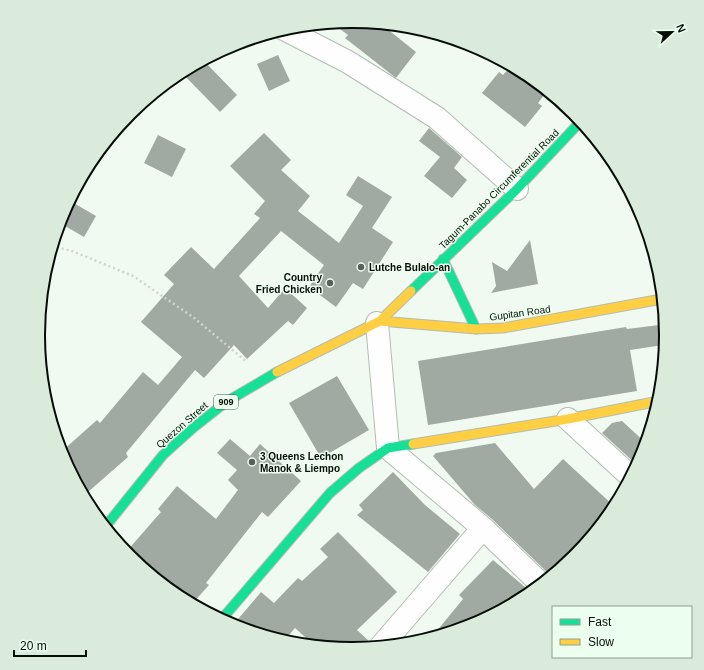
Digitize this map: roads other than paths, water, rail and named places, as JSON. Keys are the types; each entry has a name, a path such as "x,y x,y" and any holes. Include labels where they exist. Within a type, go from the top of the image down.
{"main road":[{"name":"Tagum-Panabo Circumferential Road","path":"378,322 517,189 576,126"},
{"path":"443,259 476,329"},
{"name":"Gupitan Road","path":"378,322 476,329 503,328 656,300"},
{"name":"Quezon Street","path":"109,523 163,455 188,432 226,402 265,378 378,322"},
{"path":"226,615 330,493 359,468 388,448 568,419 651,402"}],"street":[{"path":"293,34 348,62 437,118 517,189"},
{"path":"378,322 388,448 482,528 537,580"},
{"path":"568,419 626,473"},
{"path":"387,640 482,528"}],"place":[{"name":"Lutche Bulalo-an","path":"361,267"},
{"name":"Country Fried Chicken","path":"330,283"},
{"name":"3 Queens Lechon Manok & Liempo","path":"252,462"}]}
